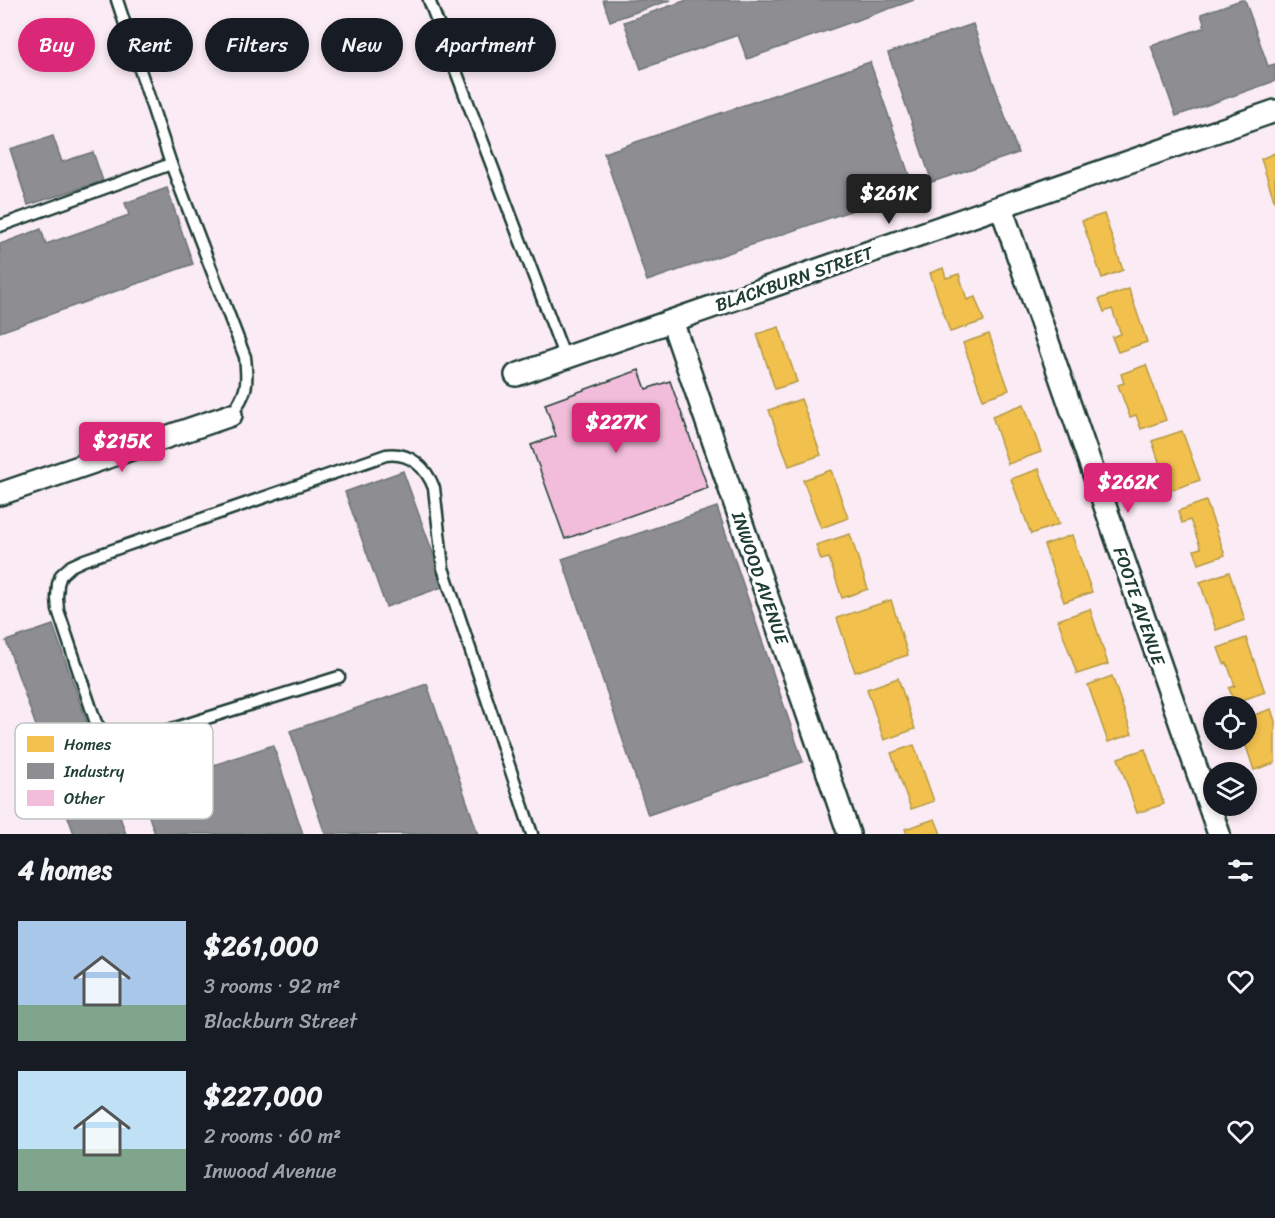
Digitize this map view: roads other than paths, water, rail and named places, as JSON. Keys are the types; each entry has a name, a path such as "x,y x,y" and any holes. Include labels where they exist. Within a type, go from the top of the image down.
{"street":[{"name":"BLACKBURN STREET","path":"516,375 1275,111"},
{"name":"FOOTE AVENUE","path":"1000,207 1219,834"},
{"name":"INWOOD AVENUE","path":"672,321 849,834"},
{"path":"0,494 231,415"}],"lane":[{"path":"117,0 171,164 245,357 248,386 243,399 231,415"},
{"path":"429,0 565,358"},
{"path":"0,226 171,164"},
{"path":"97,723 58,610 58,584 61,575 66,570 84,560 386,455 396,454 415,461 431,478 443,568 532,834"},
{"path":"194,723 339,677"}]}
